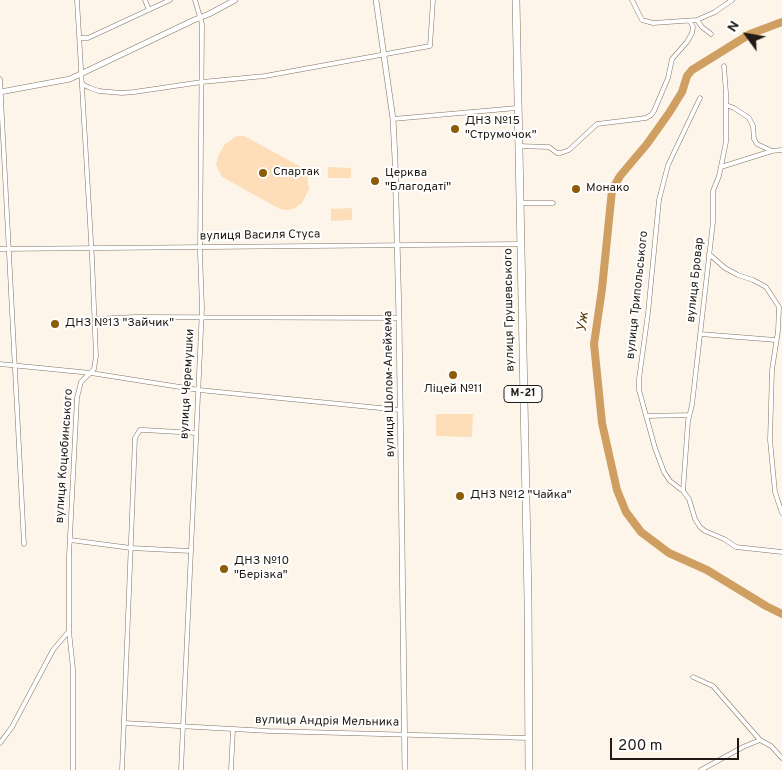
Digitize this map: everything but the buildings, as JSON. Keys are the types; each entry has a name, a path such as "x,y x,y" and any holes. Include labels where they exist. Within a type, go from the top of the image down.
{"highway":[{"name":"вулиця Грушевського","path":"516,0 528,599 529,770"}],"street":[{"name":"вулиця Коцюбинського","path":"73,770 73,669 68,631 70,540 78,393 81,382 91,373 96,365 92,248 78,0"},
{"path":"145,0 149,10"},
{"path":"80,38 88,38 170,0"},
{"name":"вулиця Черемушки","path":"181,770 202,317 200,247 202,24 195,0"},
{"path":"1,92 70,79 235,0"},
{"name":"вулиця Шолом-Алейхема","path":"376,0 393,119 398,244 405,770"},
{"path":"82,84 100,91 122,93 265,76 430,46 434,0"},
{"path":"632,0 642,20 653,23 697,20 715,12 732,0"},
{"path":"518,146 549,147 553,151 561,153 569,150 597,124 646,118 651,115 668,78 672,59 692,33 693,28 690,20"},
{"path":"697,20 711,34"},
{"name":"вулиця Бровар","path":"683,491 689,415 692,405 713,222 713,191 721,167 726,142 724,66"},
{"path":"0,80 24,544"},
{"name":"вулиця Трипольського","path":"683,491 670,481 664,472 655,448 639,390 639,379 648,313 659,200 668,165 700,98"},
{"path":"726,104 749,118 757,144 772,151"},
{"path":"393,119 517,108"},
{"path":"721,167 772,151 782,150"},
{"path":"519,203 553,203"},
{"name":"вулиця Василя Стуса","path":"0,249 520,244"},
{"path":"709,254 725,268 766,287 781,307 772,370 770,440 775,492 782,513"},
{"path":"95,319 202,317 399,318"},
{"path":"700,334 776,340"},
{"path":"0,364 91,373 198,390 400,410"},
{"path":"646,416 689,415"},
{"path":"122,770 134,443 140,430 196,433"},
{"path":"683,491 689,499 695,519 705,531 742,549 782,552"},
{"path":"70,540 131,548 190,551"},
{"path":"0,743 12,726 53,650 68,631"},
{"path":"693,676 713,686 760,740 771,746 782,758"},
{"name":"вулиця Андрія Мельника","path":"124,724 528,738"},
{"path":"231,770 233,729"},
{"path":"701,770 760,740"}],"shaded area":[{"name":"Спартак","path":"237,136 244,136 303,168 307,175 309,189 302,203 288,210 280,209 222,177 216,165 218,156 225,144"},
{"path":"328,167 351,168 351,178 328,178"},
{"path":"352,208 352,220 331,221 331,209"},
{"path":"436,414 473,414 472,437 436,436"}],"waterway":[{"name":"Уж","path":"782,22 750,34 692,70 687,76 682,92 669,113 647,144 620,176 612,190 602,289 594,344 602,423 617,490 626,512 641,532 669,553 707,570 782,614"}],"place":[{"name":"ДНЗ №15 \"Струмочок\"","path":"455,129"},
{"name":"Спартак","path":"263,173"},
{"name":"Церква \"Благодаті\"","path":"375,181"},
{"name":"Монако","path":"576,189"},
{"name":"ДНЗ №13 \"Зайчик\"","path":"55,324"},
{"name":"Ліцей №11","path":"453,375"},
{"name":"ДНЗ №12 \"Чайка\"","path":"460,496"},
{"name":"ДНЗ №10 \"Берізка\"","path":"224,569"}]}
